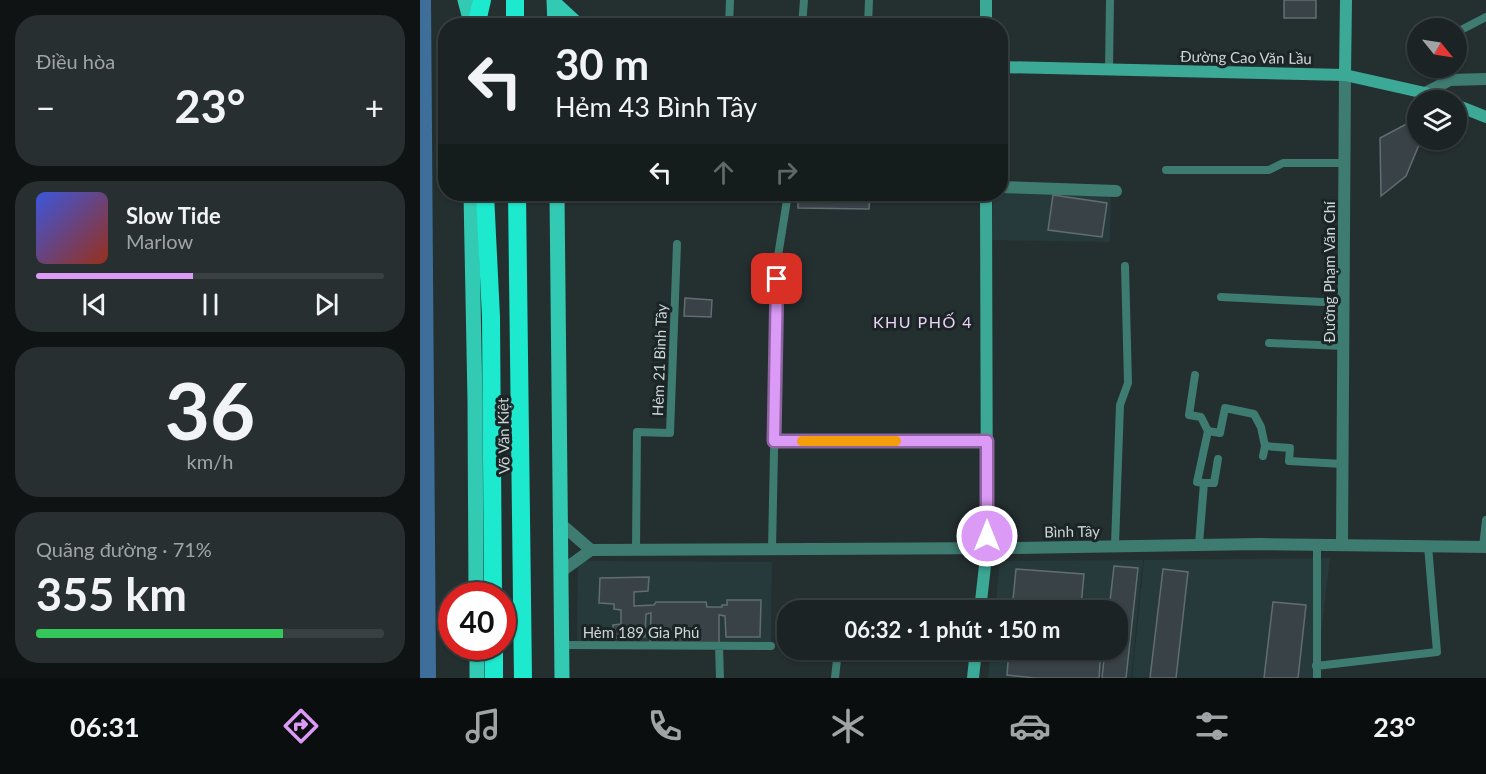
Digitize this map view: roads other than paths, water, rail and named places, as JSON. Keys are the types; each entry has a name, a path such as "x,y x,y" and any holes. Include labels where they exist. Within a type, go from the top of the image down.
{"highway":[{"path":"476,18 482,0"},
{"path":"515,0 515,18"},
{"name":"Võ Văn Kiệt","path":"485,201 490,317 493,582"},
{"name":"Võ Văn Kiệt","path":"517,201 524,678"},
{"path":"494,660 494,678"}],"main road":[{"path":"465,0 471,18"},
{"path":"986,0 986,18"},
{"name":"Đường Phạm Văn Chí","path":"1345,75 1346,0"},
{"path":"554,1 555,18"},
{"path":"554,1 571,18"},
{"name":"Đường Cao Văn Lầu","path":"1008,67 1345,75 1412,90"},
{"path":"1467,109 1486,117"},
{"name":"Võ Văn Kiệt","path":"471,201 476,582"},
{"path":"557,201 562,678"},
{"path":"981,600 987,548 986,201"},
{"path":"477,660 477,678"},
{"path":"973,678 975,660"}],"street":[{"name":"Đường Phạm Văn Chí","path":"1342,544 1345,75"},
{"path":"1467,76 1486,79"},
{"path":"1429,90 1446,78"},
{"path":"1008,187 1116,191"},
{"path":"561,524 591,550 562,571"},
{"name":"Bình Tây","path":"591,550 987,548 1198,544 1484,547"}],"lane":[{"path":"729,18 730,0"},
{"path":"803,18 804,0"},
{"path":"868,18 869,0"},
{"path":"1109,69 1110,0"},
{"path":"1467,27 1486,16"},
{"path":"1166,170 1269,170 1283,163 1345,163"},
{"path":"772,549 778,256 787,201"},
{"name":"Hẻm 21 Bình Tây","path":"636,550 637,432 670,433 677,244"},
{"path":"1115,545 1120,405 1128,383 1125,266"},
{"path":"1221,297 1344,303"},
{"path":"1269,343 1344,346"},
{"path":"1195,375 1189,415 1201,417 1208,431 1197,482 1214,483 1218,459"},
{"path":"1208,431 1220,433 1225,408 1254,414 1261,427 1265,446 1263,456"},
{"path":"774,441 987,441"},
{"path":"1265,446 1290,448 1289,461 1343,464"},
{"path":"1198,544 1204,483"},
{"path":"1484,547 1486,520"},
{"path":"1317,545 1317,678"},
{"path":"1316,666 1437,652 1428,546"},
{"name":"Hẻm 189 Gia Phú","path":"562,645 771,646"},
{"name":"Hẻm 189 Gia Phú","path":"719,646 720,678"},
{"path":"835,678 837,660"}],"water":[{"path":"420,0 431,0 436,678 420,678"}],"district":[{"name":"KHU PHỐ 4","path":"923,321"}]}
